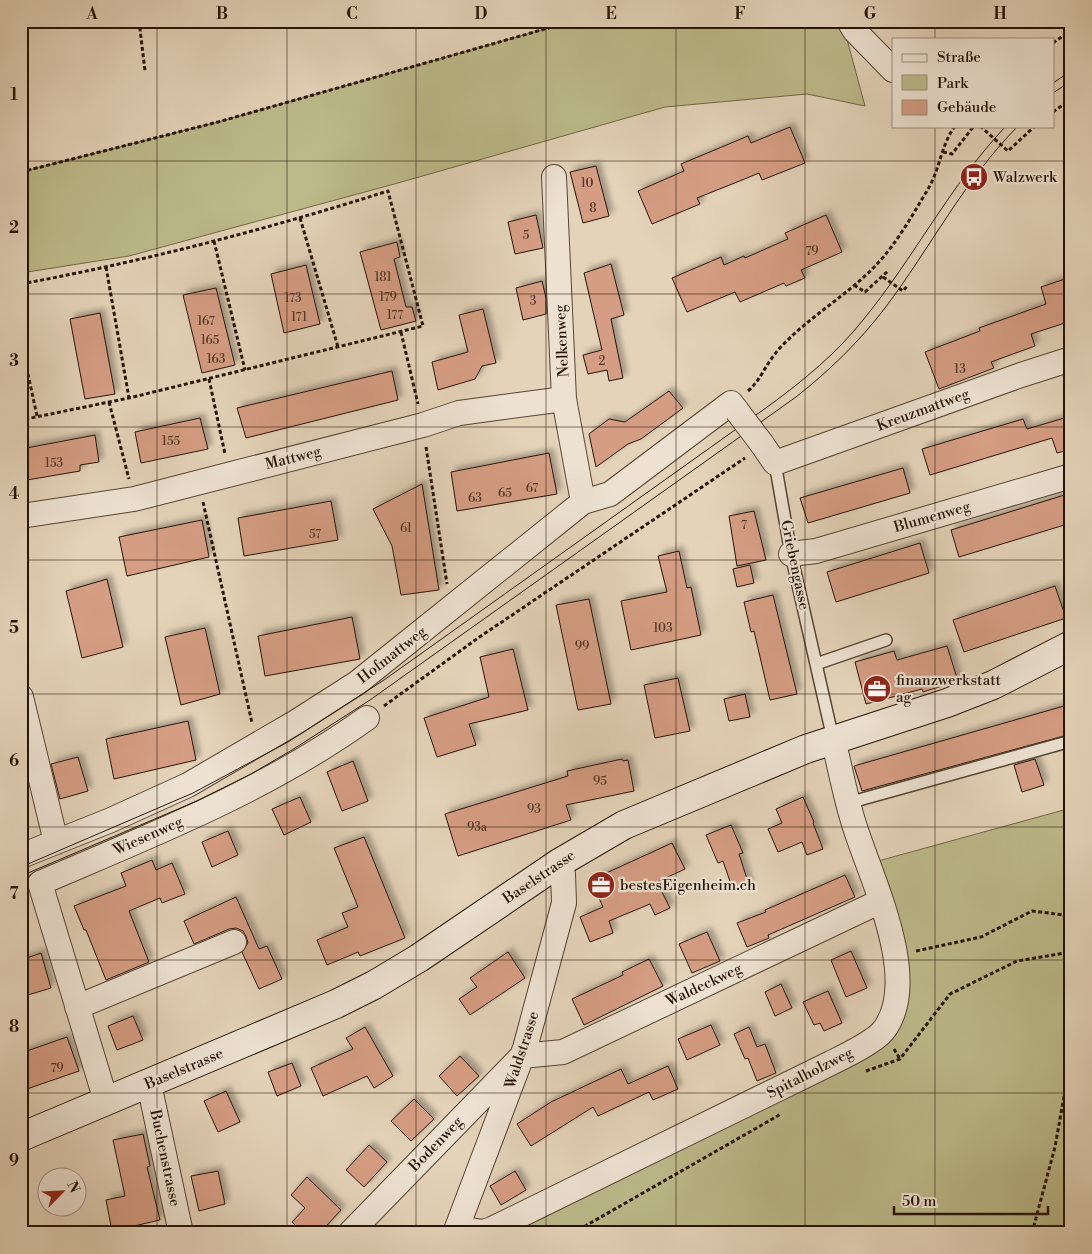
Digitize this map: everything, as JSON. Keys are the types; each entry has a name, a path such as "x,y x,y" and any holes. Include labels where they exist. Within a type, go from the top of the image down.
{"main road":[{"name":"Baselstrasse","path":"21,1137 305,1019 374,985 419,958 560,863 624,825 736,777 833,739 947,703 992,685 1071,645"}],"street":[{"path":"849,21 855,31 892,69"},
{"name":"Nelkenweg","path":"554,177 564,399 583,502"},
{"name":"Kreuzmattweg","path":"775,463 1071,359"},
{"name":"Mattweg","path":"21,516 134,499 423,425 459,413 564,399"},
{"name":"Griebengasse","path":"734,407 775,463"},
{"name":"Hofmattweg","path":"21,856 111,820 181,788 257,746 357,683 583,502 610,494 734,407"},
{"name":"Blumenweg","path":"791,554 816,551 1071,476"},
{"path":"21,697 56,842"},
{"name":"Wiesenweg","path":"106,1101 40,883 168,828 256,786 339,738 367,718"},
{"name":"Spitalholzweg","path":"456,1230 483,1232 492,1229 832,1063 882,1032 892,1016 896,1004 896,955 882,901 854,824 833,739"},
{"name":"Waldstrasse","path":"456,1230 522,1056 564,903 563,874 560,863"},
{"name":"Waldeckweg","path":"522,1056 563,1052 882,901"},
{"path":"77,1008 234,942"},
{"name":"Bodenweg","path":"350,1233 522,1056"},
{"name":"Buchenstrasse","path":"149,1084 181,1233"}],"lane":[{"name":"Griebengasse","path":"775,463 791,554 833,739"},
{"path":"816,664 886,640"},
{"path":"848,802 1071,742"}],"path":[{"path":"140,21 145,71"},
{"path":"21,172 218,122 573,21"},
{"path":"1054,42 1071,30"},
{"path":"1054,111 1071,99"},
{"path":"734,407 755,385 774,354 819,312 878,264 929,188 954,128"},
{"path":"943,152 952,154 972,128"},
{"path":"982,128 1008,151 1033,128"},
{"path":"21,284 214,241 300,218 388,191 423,326 129,398 21,420"},
{"path":"300,218 338,347"},
{"path":"214,241 245,370"},
{"path":"106,266 129,398"},
{"path":"854,285 865,292 888,272"},
{"path":"883,277 903,292 908,285"},
{"path":"401,332 423,425 451,609"},
{"path":"21,342 38,416"},
{"path":"209,379 229,474"},
{"path":"109,402 134,499"},
{"path":"367,718 478,638 750,455 775,463"},
{"path":"199,482 257,746"},
{"path":"896,955 981,937 1032,911 1064,915 1071,939"},
{"path":"1032,1233 1055,1146 1071,1058"}],"green space":[{"path":"573,21 842,21 865,106 807,94 665,107 398,183 129,256 21,273 21,172 218,122"},
{"path":"1071,808 1071,1233 507,1233 849,1060 903,1008 878,861"}],"building":[{"path":"790,127 805,163 762,180 759,173 697,198 700,204 652,224 638,191 684,171 681,164 748,136 751,143"},
{"path":"596,166 609,216 583,223 570,172"},
{"path":"536,215 543,248 515,254 508,222"},
{"path":"826,215 842,252 801,270 805,278 786,286 784,283 740,302 735,292 687,312 672,278 721,257 724,265 744,256 745,258 788,239 785,233"},
{"path":"397,242 400,257 394,259 406,307 412,307 416,321 381,330 360,252"},
{"path":"611,264 624,315 611,319 623,378 609,381 607,370 588,374 583,355 602,350 584,273"},
{"path":"306,265 320,324 284,333 271,274"},
{"path":"1071,277 1071,321 1031,334 1035,346 991,362 994,368 939,389 925,352 980,331 979,328 1046,304 1041,287"},
{"path":"542,281 546,298 546,314 523,320 516,288"},
{"path":"216,288 235,365 202,373 183,295"},
{"path":"483,309 496,363 482,366 475,379 438,390 432,362 468,352 459,315"},
{"path":"100,313 115,394 85,399 70,319"},
{"path":"392,371 398,400 246,438 237,408"},
{"path":"669,391 683,408 641,439 628,444 596,467 589,434 609,419 625,422"},
{"path":"1071,416 1071,449 1057,453 1052,438 930,475 922,449 1023,419 1027,429"},
{"path":"200,418 208,449 141,463 135,432"},
{"path":"95,435 99,462 80,465 80,471 21,481 21,449"},
{"path":"549,453 557,494 457,511 451,472"},
{"path":"903,468 910,493 808,523 800,498"},
{"path":"422,484 439,590 401,595 392,546 373,509"},
{"path":"1071,493 1071,523 959,557 951,530"},
{"path":"331,501 338,540 244,556 238,518"},
{"path":"754,511 766,560 737,566 729,516"},
{"path":"202,520 209,557 127,576 119,537"},
{"path":"920,543 929,573 836,602 827,572"},
{"path":"679,551 687,588 691,587 701,635 631,650 621,601 667,592 658,556"},
{"path":"750,565 754,583 737,587 733,569"},
{"path":"107,579 123,647 82,658 66,591"},
{"path":"1055,586 1066,618 964,652 953,620"},
{"path":"773,595 797,694 770,700 754,631 751,632 744,602"},
{"path":"589,599 611,704 578,710 556,605"},
{"path":"352,617 360,659 265,676 258,636"},
{"path":"205,628 220,694 181,705 165,637"},
{"path":"947,646 958,681 923,692 922,689 866,704 855,662 894,651 897,660"},
{"path":"513,649 528,710 469,724 476,745 437,757 424,718 489,697 480,657"},
{"path":"678,678 690,731 655,738 644,685"},
{"path":"745,694 750,717 729,721 724,699"},
{"path":"1071,704 1071,734 862,791 854,766"},
{"path":"188,721 196,760 114,779 106,739"},
{"path":"78,757 88,791 60,799 51,764"},
{"path":"622,759 623,761 628,760 634,791 566,805 571,820 458,856 445,814 568,776 567,771"},
{"path":"1035,759 1044,785 1022,792 1014,765"},
{"path":"353,761 368,801 342,811 327,772"},
{"path":"300,797 311,822 284,835 272,809"},
{"path":"803,797 823,849 807,855 802,842 778,852 768,829 782,823 776,809"},
{"path":"731,825 743,853 739,854 749,885 733,890 723,861 718,863 706,835"},
{"path":"228,831 238,855 212,867 202,842"},
{"path":"364,837 405,938 360,956 358,952 327,965 317,940 348,927 342,913 358,907 334,848"},
{"path":"672,843 685,869 657,882 670,908 655,915 650,904 609,921 613,933 590,942 580,917 603,907 591,880"},
{"path":"152,860 156,870 172,863 185,894 162,903 160,898 129,911 149,962 106,980 74,906 126,886 121,873"},
{"path":"845,875 855,897 768,935 769,938 747,947 737,923 766,912 765,910"},
{"path":"236,897 259,949 267,946 282,979 259,989 242,952 248,943 243,931 236,928 229,929 194,944 184,921"},
{"path":"707,932 720,961 692,973 679,944"},
{"path":"851,951 867,988 846,997 831,960"},
{"path":"508,952 525,978 470,1015 459,999 477,987 470,978"},
{"path":"41,953 51,988 21,997 21,960"},
{"path":"649,959 663,986 584,1025 572,999 623,975 622,972"},
{"path":"781,984 792,1008 775,1016 765,992"},
{"path":"828,991 842,1023 824,1031 820,1023 814,1025 803,1002"},
{"path":"133,1016 143,1040 117,1050 108,1026"},
{"path":"711,1025 720,1045 687,1060 678,1039"},
{"path":"365,1027 393,1076 374,1088 367,1076 323,1096 311,1068 353,1049 346,1038"},
{"path":"749,1027 757,1047 765,1044 776,1073 757,1081 748,1058 745,1059 734,1034"},
{"path":"67,1037 79,1071 21,1091 21,1053"},
{"path":"460,1056 479,1076 457,1096 439,1076"},
{"path":"292,1063 301,1086 277,1096 268,1072"},
{"path":"668,1066 678,1089 653,1100 649,1092 598,1116 593,1107 531,1146 517,1124 551,1102 621,1069 628,1084"},
{"path":"226,1091 240,1122 218,1132 204,1101"},
{"path":"414,1099 434,1119 411,1141 391,1121"},
{"path":"143,1134 150,1166 147,1167 160,1220 112,1231 106,1200 125,1196 113,1140"},
{"path":"369,1145 387,1162 364,1187 346,1170"},
{"path":"218,1171 225,1204 199,1211 191,1176"},
{"path":"515,1171 526,1190 501,1205 490,1186"},
{"path":"307,1177 341,1210 320,1233 303,1233 292,1222 305,1208 291,1195"}],"tram line":[{"path":"1054,82 1071,71"},
{"path":"1054,92 1071,81"},
{"path":"21,867 193,793 288,742 384,680 783,396 831,355 863,320 899,272 967,172 1004,128"},
{"path":"21,876 197,801 251,774 292,750 370,700 796,397 843,356 875,321 902,285 980,169 1016,128"}],"place":[{"name":"Walzwerk","path":"974,177"},
{"name":"finanzwerkstatt ag","path":"877,689"},
{"name":"bestesEigenheim.ch","path":"601,885"}]}
